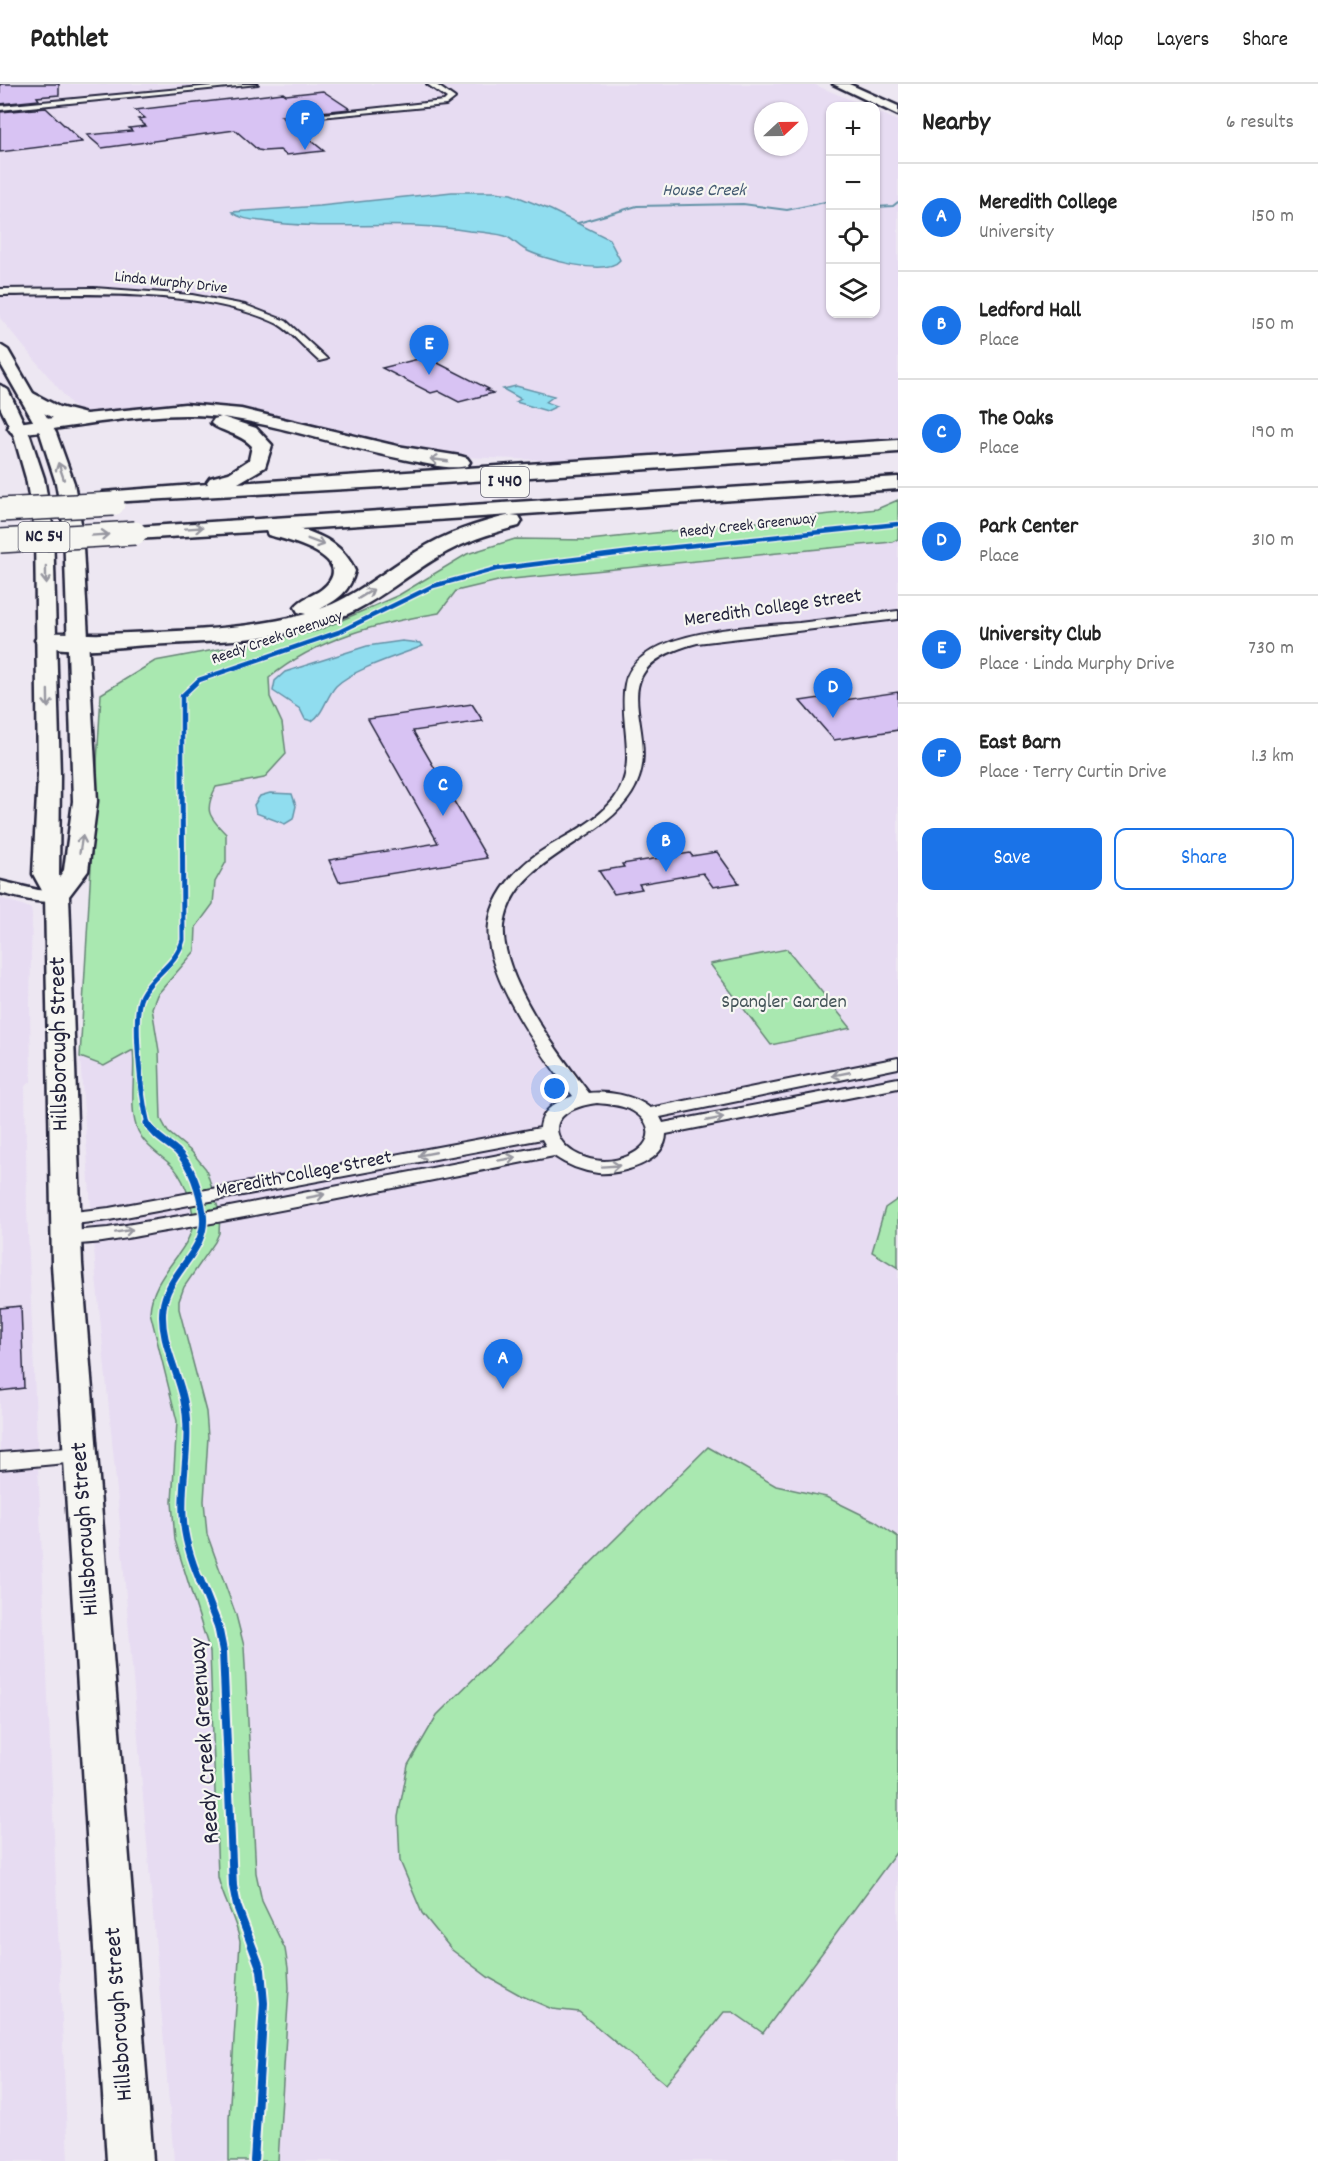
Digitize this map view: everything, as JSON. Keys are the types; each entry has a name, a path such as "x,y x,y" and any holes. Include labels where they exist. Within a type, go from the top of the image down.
{"highway":[{"path":"841,86 898,111"},
{"path":"29,397 44,408 65,417 93,418 167,411 208,410 271,420 439,460 518,467 624,465"},
{"path":"46,429 93,418"},
{"path":"0,501 113,505 236,477 258,463 262,445 255,436 241,428 210,420 181,418 20,432"},
{"path":"165,493 898,446"},
{"name":"I 440","path":"0,522 113,505 898,456"},
{"name":"I 440","path":"0,510 898,469"},
{"path":"0,541 898,483"},
{"path":"47,640 260,629 299,623 333,612 367,594 445,544 486,527 549,512 748,493"},
{"path":"78,638 231,624 274,617 327,598 343,579 344,568 340,559 324,544 285,531 239,525"}],"main road":[{"name":"NC 54","path":"0,350 46,429 65,483 71,510 78,638"},
{"name":"Hillsborough Street","path":"0,390 20,432 35,478 44,530 49,775 45,874 57,896 65,1228 130,2161"},
{"path":"57,896 76,871 83,829 85,769 78,638"}],"street":[{"path":"0,108 255,84"},
{"path":"299,117 446,103 452,98 430,84"},
{"name":"Linda Murphy Drive","path":"0,292 94,291 192,298 242,307 283,322 322,359"},
{"name":"Meredith College Street","path":"584,1098 548,1051 530,1021 498,956 496,930 502,903 525,872 556,848 606,817 627,792 635,765 631,696 632,682 637,671 652,655 690,640 898,615"},
{"path":"0,887 38,896 57,896"},
{"path":"652,1122 801,1082 898,1063"},
{"path":"801,1082 813,1100"},
{"path":"652,1122 813,1100 898,1083"},
{"path":"584,1098 619,1099 635,1105 652,1122 656,1141 650,1152 637,1161 621,1166 585,1165 569,1159 557,1150 547,1132 549,1120 556,1111 568,1103 584,1098"},
{"name":"Meredith College Street","path":"65,1228 110,1214 547,1132"},
{"path":"469,1146 478,1164"},
{"name":"Meredith College Street","path":"65,1228 108,1234 204,1218 557,1150"},
{"path":"0,1461 81,1455"}],"shaded area":[{"path":"0,84 813,84 856,102 826,102 826,318 880,318 880,113 898,121 898,439 544,460 464,457 391,443 256,411 208,405 103,413 78,412 0,318"},
{"path":"898,500 898,2161 174,2161 118,1502 96,1276 80,1057 101,694 155,661 317,631 399,595 467,554 515,539 589,540 877,509"},
{"path":"0,898 31,909 32,915 31,1082 25,1086 27,1210 68,2161 0,2161"}],"green space":[{"path":"898,500 898,539 892,542 502,580 456,591 439,613 372,627 328,642 307,652 269,678 270,697 282,723 286,754 264,778 216,787 212,795 210,812 215,822 226,834 226,862 215,882 213,904 196,927 195,951 157,995 152,1008 159,1051 161,1119 168,1132 192,1152 206,1169 220,1214 219,1233 184,1287 179,1309 206,1412 208,1437 204,1501 207,1534 236,1615 244,1646 256,1873 262,1901 285,1949 288,1968 289,1988 278,2161 229,2161 229,2119 240,1942 218,1877 210,1652 175,1540 172,1502 177,1421 150,1312 158,1285 187,1240 192,1229 193,1218 189,1196 179,1175 148,1145 138,1131 133,1113 133,1050 104,1066 80,1057 101,694 155,661 317,631 399,595 467,554 515,539 589,540 877,509"},
{"name":"Spangler Garden","path":"787,949 851,1028 771,1045 710,964"},
{"path":"898,1199 898,1268 872,1252 885,1208"},
{"path":"708,1447 776,1486 826,1497 875,1521 898,1537 898,1850 763,2033 733,2012 724,2012 666,2084 579,2012 552,2009 520,1995 488,1977 452,1950 422,1913 400,1861 398,1817 408,1765 437,1715"}],"water":[{"path":"452,192 511,194 551,210 609,239 620,260 613,265 588,267 532,253 501,235 418,226 288,224 246,219 232,212 320,206"},
{"path":"516,386 554,396 546,402 557,406 547,411 516,402 521,399 503,389"},
{"path":"402,641 420,643 423,646 377,663 344,680 336,686 319,714 312,721 305,719 300,709 273,691 275,681 285,672 367,646"},
{"path":"270,793 292,794 296,806 293,819 285,824 256,813 254,805 260,796"}],"building":[{"path":"0,84 59,84 59,95 37,97 39,100 0,104"},
{"path":"323,91 350,109 281,116 324,151 286,155 280,150 258,150 235,130 102,148 87,135 132,131 129,128 146,126 138,119 145,118 135,110 283,93 286,95"},
{"path":"46,108 82,142 0,152 0,112"},
{"path":"426,357 493,393 459,402 438,391 431,393 382,368"},
{"path":"898,692 898,730 834,740 800,701 827,697 831,702"},
{"path":"472,704 483,721 413,731 487,858 339,882 329,860 438,843 368,719"},
{"path":"717,852 739,883 713,887 703,873 639,884 642,889 614,894 599,871 624,867 622,864 690,853 692,856"},
{"path":"21,1306 24,1388 0,1391 0,1308"}],"waterway":[{"name":"House Creek","path":"578,223 637,206 743,204 787,210 826,202"},
{"name":"House Creek","path":"880,207 893,206 898,202"}],"cycle path":[{"name":"Reedy Creek Greenway","path":"254,2161 264,2003 261,1970 237,1906 233,1886 223,1651 218,1626 191,1558 184,1530 186,1414 182,1391 163,1326 163,1308 167,1293 199,1244 204,1217 196,1185 185,1162 148,1125 142,1086 137,1013 141,996 175,959 183,940 182,696 199,680 339,632 433,586 496,569 648,550 898,524"}],"place":[{"name":"East Barn","path":"305,150"},
{"name":"University Club","path":"429,375"},
{"name":"Park Center","path":"833,718"},
{"name":"The Oaks","path":"443,816"},
{"name":"Ledford Hall","path":"666,872"},
{"name":"Meredith College","path":"503,1389"}]}
